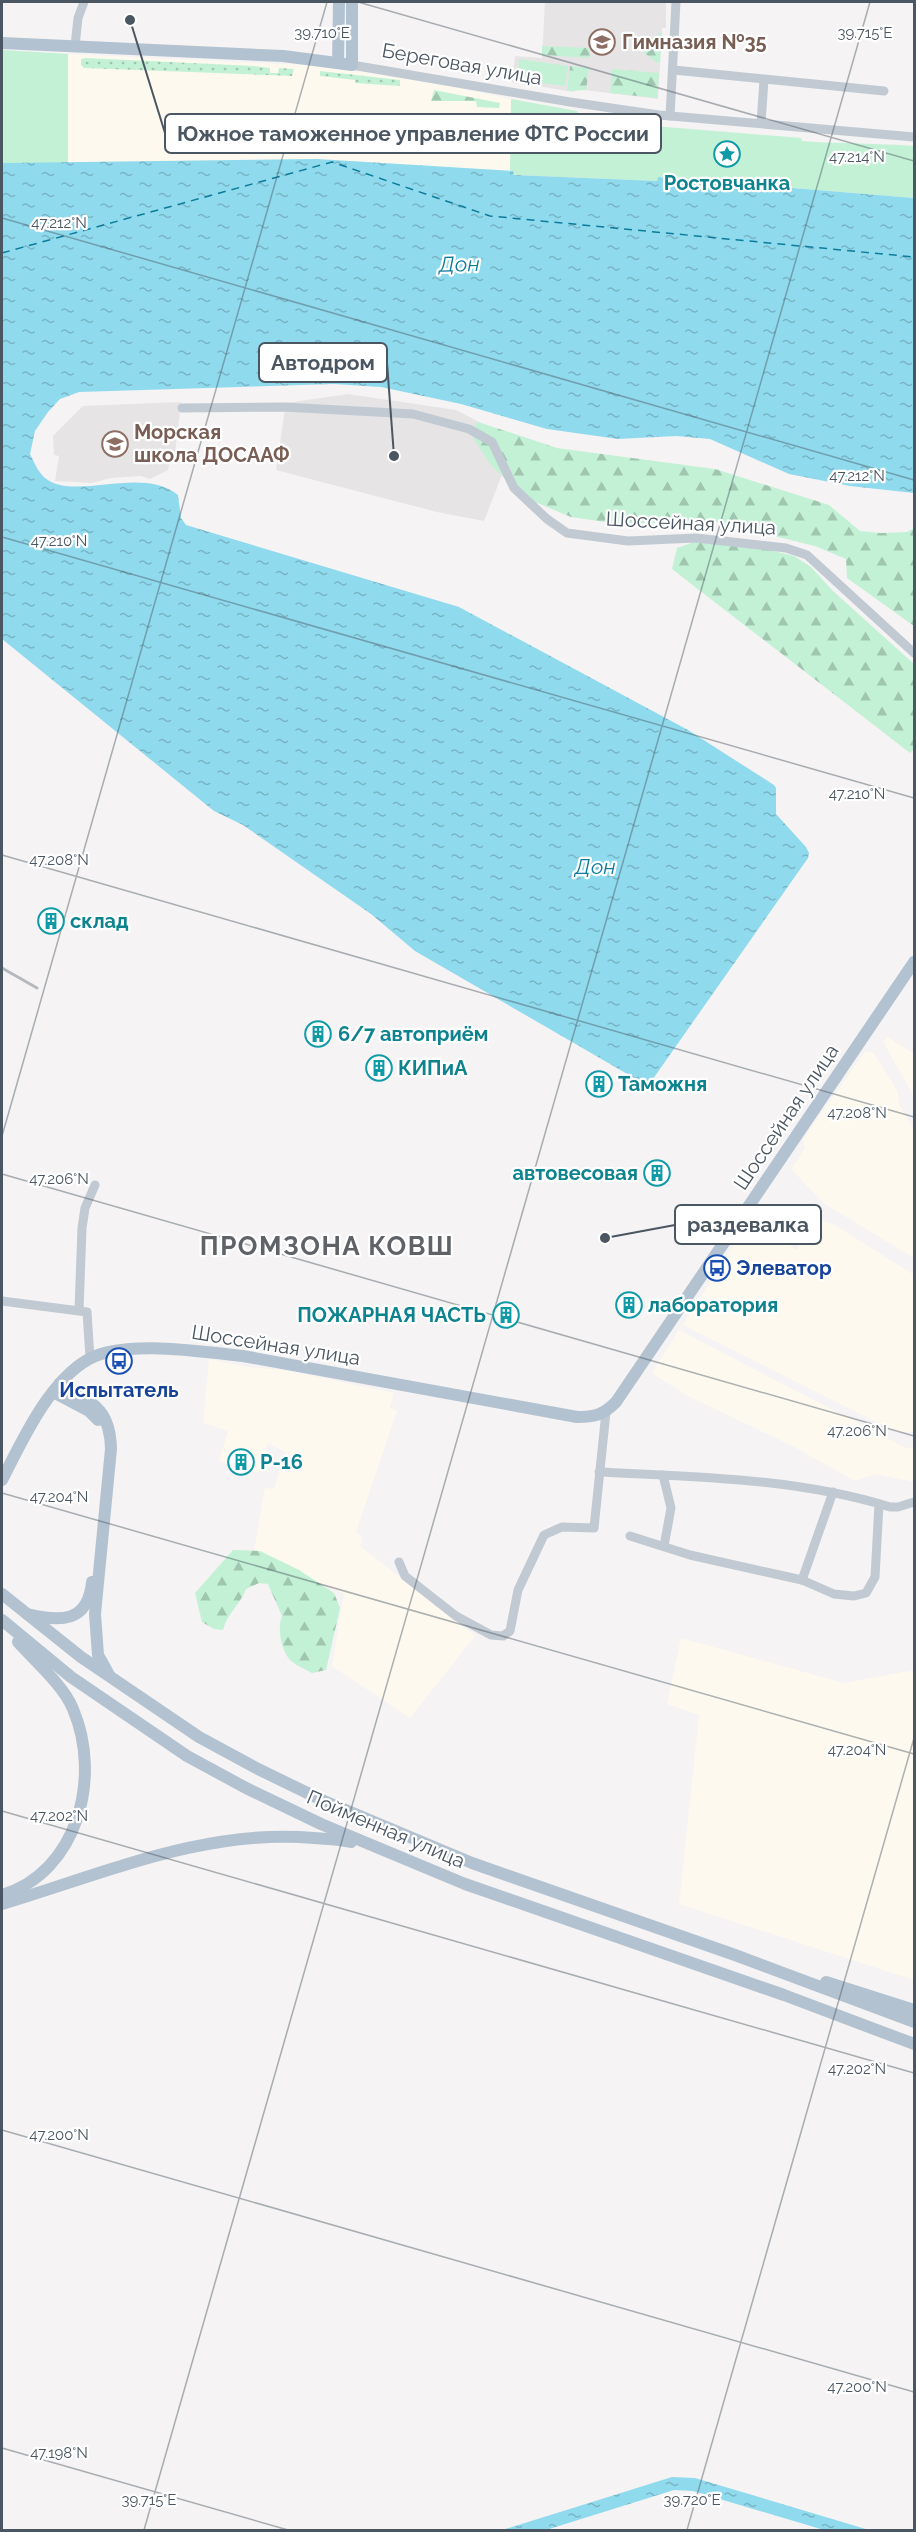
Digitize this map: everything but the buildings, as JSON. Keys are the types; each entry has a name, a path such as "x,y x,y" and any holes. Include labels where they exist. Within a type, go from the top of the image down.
{"main road":[{"path":"339,2 339,63"},
{"path":"352,2 352,65"},
{"name":"Береговая улица","path":"2,43 282,56 352,65"},
{"name":"Шоссейная улица","path":"2,1480 25,1437 57,1388 90,1358 116,1351 149,1349 232,1354 577,1417 595,1417 606,1412 616,1401 915,962"},
{"path":"23,1613 49,1619 63,1619 78,1614 86,1606 90,1595 104,1451 103,1432 96,1417 57,1388"},
{"path":"57,1388 101,1411 111,1428 95,1614 98,1655 110,1676"},
{"name":"Пойменная улица","path":"2,1594 23,1613 199,1737 258,1769 324,1801 472,1863 780,1972"},
{"path":"2,1895 14,1892 36,1877 65,1846 77,1822 86,1773 84,1749 73,1707 15,1638 8,1626"},
{"name":"Пойменная улица","path":"8,1626 71,1677 187,1756 246,1788 321,1824 465,1884 784,1995 915,2044"},
{"path":"2,1904 159,1854 244,1839 291,1836 348,1841 409,1860"},
{"path":"780,1972 822,1981 915,2010"},
{"path":"780,1972 915,2022"}],"street":[{"path":"75,46 78,18 84,2"},
{"path":"670,116 676,2"},
{"name":"Береговая улица","path":"352,65 570,102 670,116 915,137"},
{"path":"674,70 884,91"},
{"path":"760,123 764,80"},
{"name":"Шоссейная улица","path":"182,408 284,407 413,414 469,429 492,442 514,488 547,519 567,533 628,541 696,538 786,548 807,555 915,653"},
{"path":"90,1358 83,1311 82,1228 85,1208 95,1185"},
{"path":"2,1301 83,1311"},
{"path":"399,1562 405,1576 456,1616 491,1635 503,1636 510,1631 522,1578 544,1535 562,1527 594,1528 606,1412"},
{"path":"599,1472 784,1483 898,1507 915,1502"},
{"path":"663,1475 671,1508 664,1546"},
{"path":"802,1580 832,1492"},
{"path":"630,1536 690,1555 802,1580 834,1594 854,1596 866,1593 875,1577 879,1504"}],"shaded area":[{"name":"Гимназия №35","path":"545,2 666,2 666,28 662,28 658,99 576,89 574,92 512,82 515,56 542,58"},
{"path":"68,54 322,66 433,83 511,99 510,171 317,159 68,163"},
{"path":"348,394 456,410 515,441 484,521 437,512 276,470 286,403"},
{"name":"Морская школа ДОСААФ","path":"181,402 175,453 171,456 168,470 150,479 141,476 111,478 92,483 55,481 59,456 54,455 53,436 83,406"},
{"path":"888,1037 914,1054 914,1097 883,1042"},
{"path":"865,1051 874,1053 897,1090 899,1104 914,1130 914,1258 823,1203 791,1169 805,1148 803,1139"},
{"path":"766,1204 793,1209 835,1225 914,1275 913,1432 896,1432 683,1325 749,1221 797,1250 805,1235 762,1211"},
{"path":"679,1330 908,1449 914,1446 914,1482 875,1474 855,1481 792,1446 686,1395 652,1373"},
{"path":"209,1359 247,1367 283,1370 394,1393 390,1407 397,1411 356,1532 363,1538 360,1546 475,1636 410,1718 332,1666 344,1594 256,1555 254,1550 265,1488 274,1489 285,1452 268,1443 258,1473 219,1461 228,1431 203,1423"},
{"path":"681,1638 844,1683 914,1670 914,1980 679,1904 699,1715 667,1704"}],"green space":[{"path":"662,32 660,63 657,63 637,47"},
{"path":"542,46 589,48 590,58 542,55"},
{"path":"2,50 68,54 68,163 2,163"},
{"path":"81,59 254,66 270,68 270,73 278,73 279,68 294,69 292,76 84,68 81,65"},
{"path":"519,59 568,66 565,86 517,80"},
{"path":"570,66 589,68 586,90 567,91"},
{"path":"612,69 659,73 657,98 610,93"},
{"path":"320,71 400,80 400,86 355,83 355,80 320,76"},
{"path":"434,90 500,103 499,108 477,107 476,101 431,101"},
{"path":"511,99 577,111 581,120 801,138 802,141 914,146 914,198 658,177 657,181 514,175 513,171 510,171"},
{"path":"478,422 557,448 715,469 829,505 860,531 907,532 914,528 914,626 847,578 846,559 815,546 713,521 619,524 571,517 523,497 491,465 469,432"},
{"path":"694,542 765,549 794,556 811,567 833,591 914,664 914,749 910,753 672,569 677,548"},
{"path":"233,1550 260,1551 299,1570 334,1593 340,1608 326,1670 312,1673 293,1663 288,1657 281,1639 282,1616 268,1584 259,1583 246,1589 227,1619 223,1630 214,1629 202,1622 195,1593"}],"water":[{"name":"Дон","path":"317,159 513,171 514,175 657,181 658,177 914,198 914,493 850,486 789,474 710,439 676,436 618,439 547,429 461,404 381,387 334,384 79,392 60,399 35,431 30,454 36,467 45,478 73,487 145,483 163,487 178,495 181,518 186,525 459,607 688,730 774,785 776,814 806,847 809,853 808,858 648,1086 415,951 371,914 243,825 214,811 2,639 2,163"},
{"path":"672,2477 695,2478 869,2530 824,2530 693,2491 674,2490 546,2530 502,2530"}],"ferry route":[{"path":"2,253 332,162 490,216 914,257"}],"railway":[{"path":"2,968 37,988"}],"place":[{"name":"Южное таможенное управление ФТС России","path":"130,20"},
{"name":"Гимназия №35","path":"602,42"},
{"name":"Ростовчанка","path":"727,154"},
{"name":"Морская школа ДОСААФ","path":"115,444"},
{"name":"Автодром","path":"394,456"},
{"name":"склад","path":"51,921"},
{"name":"6/7 автоприём","path":"318,1034"},
{"name":"КИПиА","path":"379,1068"},
{"name":"Таможня","path":"599,1084"},
{"name":"автовесовая","path":"657,1173"},
{"name":"раздевалка","path":"605,1238"},
{"name":"Элеватор","path":"717,1268"},
{"name":"лаборатория","path":"629,1305"},
{"name":"ПОЖАРНАЯ ЧАСТЬ","path":"506,1315"},
{"name":"Испытатель","path":"119,1361"},
{"name":"Р-16","path":"241,1462"}],"district":[{"name":"ПРОМЗОНА КОВШ","path":"327,1246"}]}
